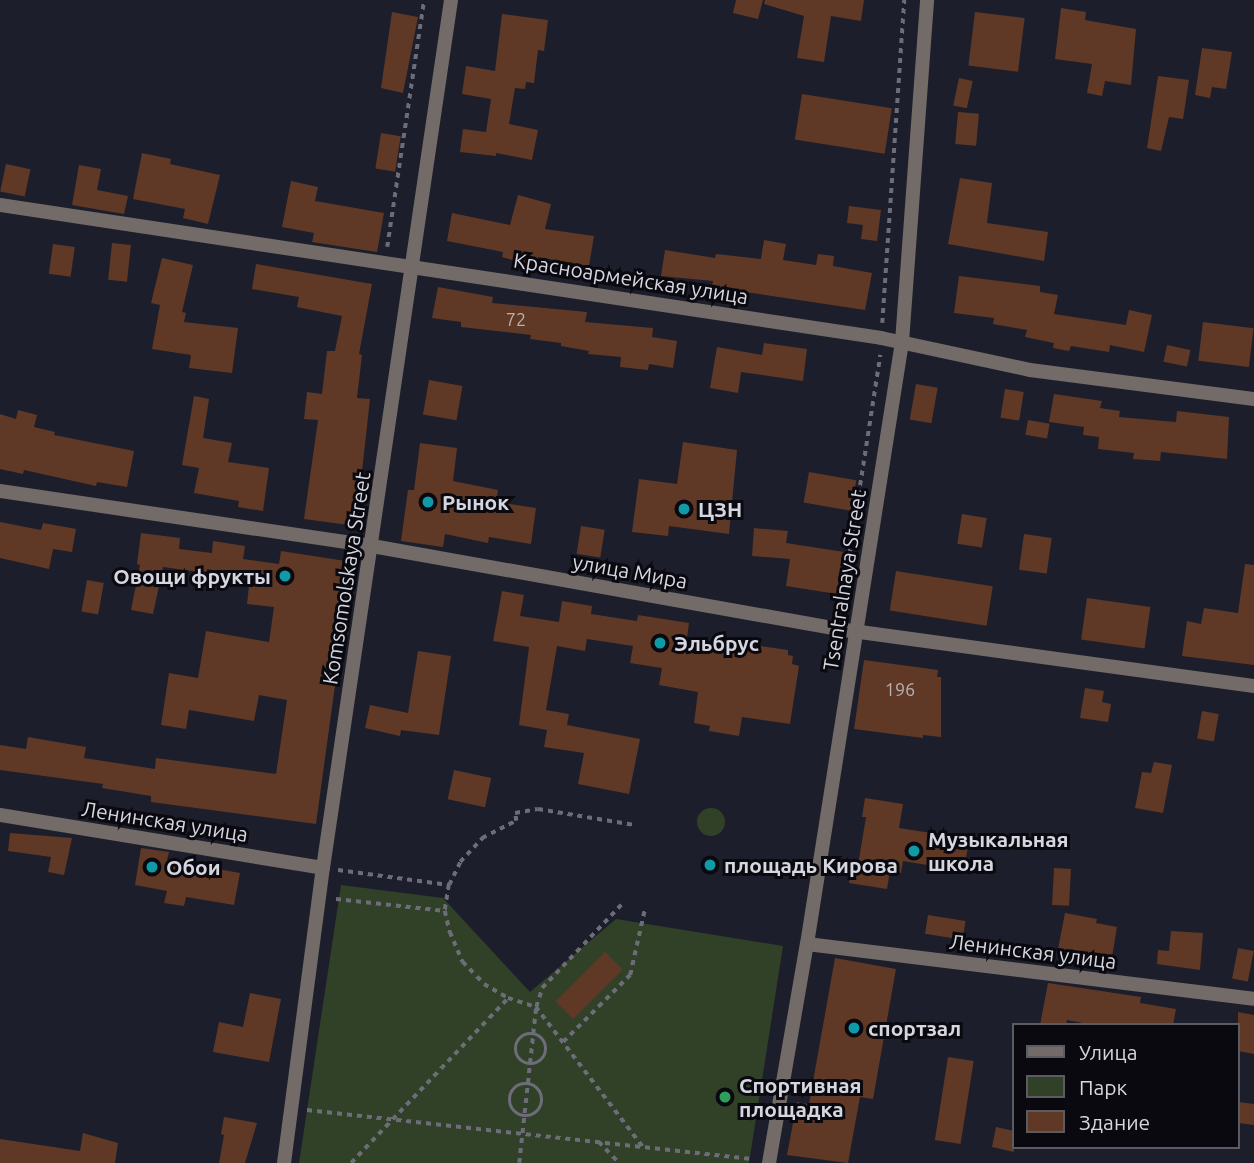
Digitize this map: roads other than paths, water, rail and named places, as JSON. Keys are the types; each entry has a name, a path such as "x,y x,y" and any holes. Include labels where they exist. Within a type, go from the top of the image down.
{"street":[{"name":"Komsomolskaya Street","path":"284,1163 323,868 451,0"},
{"name":"Tsentralnaya Street","path":"769,1163 858,632 902,342 927,0"},
{"name":"Красноармейская улица","path":"0,205 413,265 881,338 1030,370 1254,399"},
{"name":"улица Мира","path":"0,491 372,547 838,629 1254,686"},
{"name":"Ленинская улица","path":"0,815 323,868"},
{"name":"Ленинская улица","path":"807,944 1254,999"}],"place":[{"name":"Рынок","path":"428,502"},
{"name":"ЦЗН","path":"684,509"},
{"name":"Овощи фрукты","path":"285,576"},
{"name":"Эльбрус","path":"660,643"},
{"name":"Музыкальная школа","path":"914,851"},
{"name":"площадь Кирова","path":"710,865"},
{"name":"Обои","path":"152,867"},
{"name":"спортзал","path":"854,1028"},
{"name":"Cпортивная площадка","path":"725,1097"}]}
